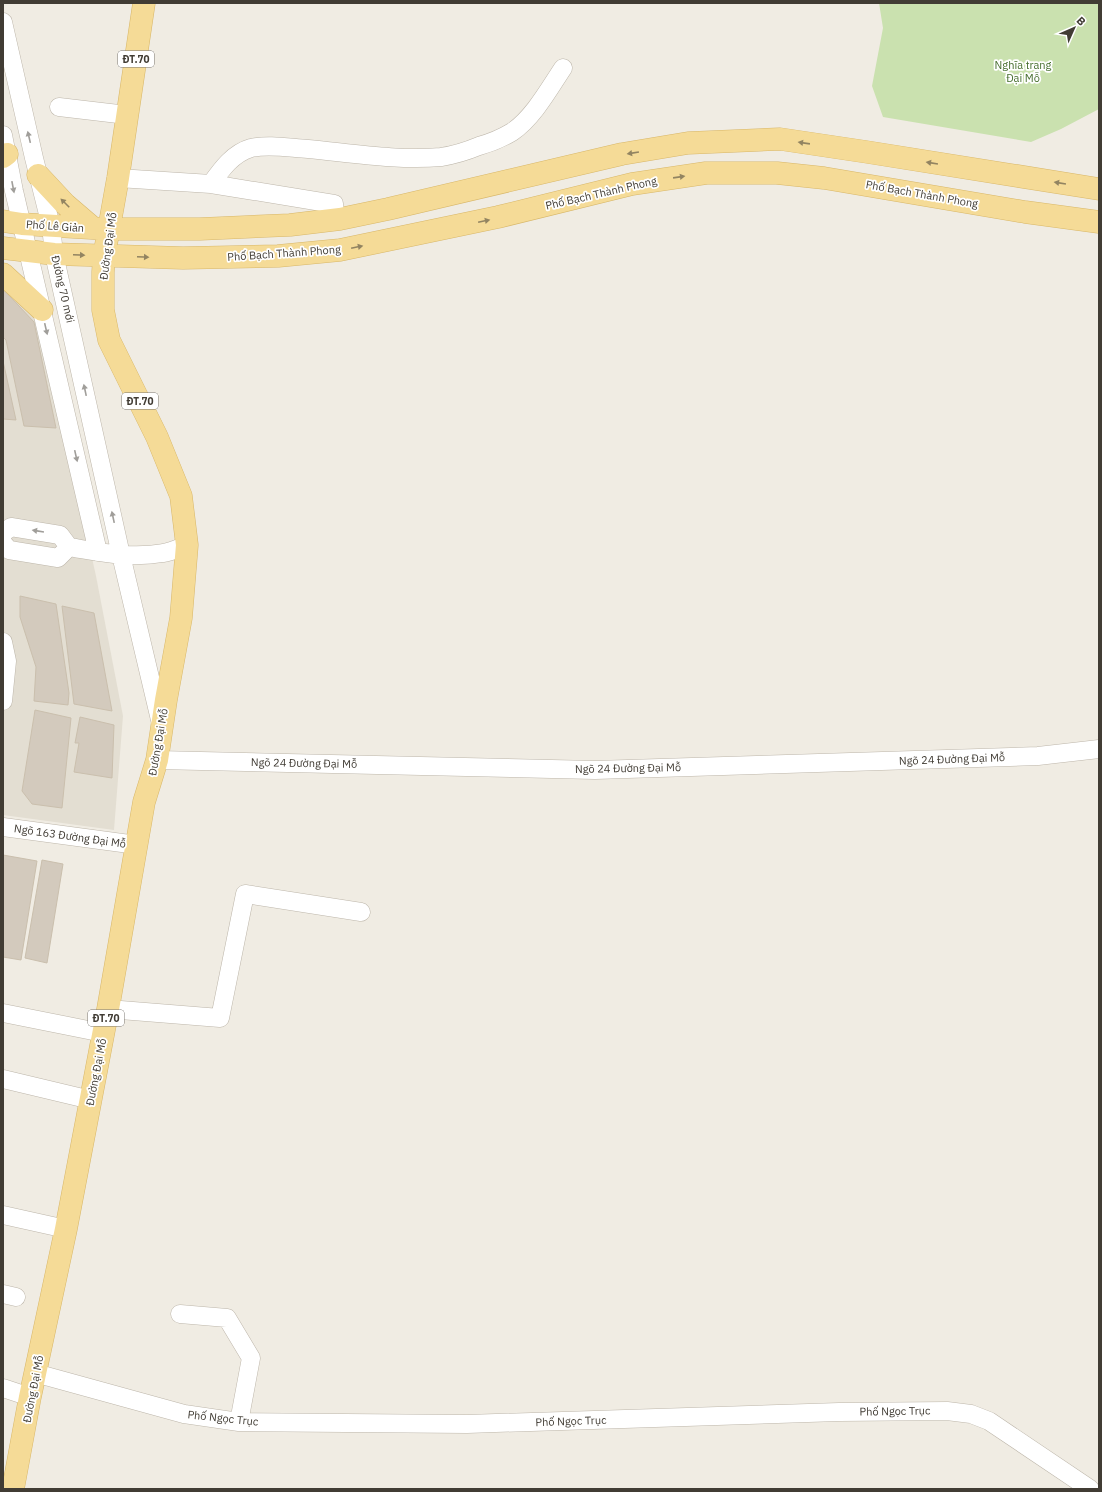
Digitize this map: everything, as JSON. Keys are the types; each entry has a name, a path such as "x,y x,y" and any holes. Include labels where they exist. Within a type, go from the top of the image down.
{"main road":[{"name":"Đường Đại Mỗ","path":"14,1489 30,1397 66,1229 91,1100 144,802 157,760 181,618 187,545 181,496 157,437 109,340 103,310 104,256 100,229 118,178 144,3"},
{"path":"38,175 65,204 100,229 207,229 290,225 340,219 622,154 688,144 780,139 1099,189"},
{"path":"778,172 780,139"},
{"name":"Phố Bạch Thành Phong","path":"104,256 183,258 278,256 340,250 498,218 632,184 706,173 778,172 824,178 1017,211 1099,222"},
{"name":"Phố Lê Giản","path":"12,222 100,229"},
{"path":"3,248 54,254 104,256"},
{"path":"3,274 42,310"}],"street":[{"name":"Đường 70 mới","path":"3,22 51,226 54,254 121,555 162,728"},
{"path":"211,184 229,162 237,155 250,148 295,148 413,158 442,157 464,152 489,143 512,132 529,116 542,100 563,68"},
{"path":"58,107 127,115"},
{"path":"4,148 12,222 28,250 98,552"},
{"path":"118,178 211,184 334,204 335,212 340,219"},
{"path":"3,533 11,527 60,535 69,547 121,555 142,556 164,553 187,545"},
{"path":"3,543 9,550 58,558 69,547"},
{"path":"3,642 5,660 3,701"},
{"name":"Ngõ 24 Đường Đại Mỗ","path":"157,760 595,770 1038,756 1099,749"},
{"name":"Ngõ 163 Đường Đại Mỗ","path":"3,827 137,845"},
{"path":"108,1010 220,1018 245,894 361,912"},
{"path":"3,1013 103,1033"},
{"path":"3,1079 91,1100"},
{"path":"3,1216 66,1229"},
{"path":"180,1314 227,1318 251,1358 239,1422"},
{"name":"Phố Ngọc Trục","path":"36,1373 184,1414 239,1422 481,1424 839,1412 947,1410 971,1414 989,1421 1090,1489"},
{"path":"3,1388 30,1397"}],"shaded area":[{"path":"3,279 38,315 96,576 123,716 114,830 3,815"}],"green space":[{"name":"Nghĩa trang Đại Mỗ","path":"879,3 1099,3 1099,109 1061,129 1031,142 883,117 872,86 883,28"}],"building":[{"path":"3,289 34,322 56,428 24,426 6,340 3,337"},
{"path":"3,361 16,420 3,419"},
{"path":"20,596 56,604 69,693 68,705 34,701 36,667 20,617"},
{"path":"62,606 94,613 112,711 74,704"},
{"path":"35,710 71,718 62,808 32,804 22,791"},
{"path":"80,717 114,725 112,778 74,772 79,743 75,743"},
{"path":"3,855 37,861 21,960 3,957"},
{"path":"42,860 63,864 47,963 25,958"}]}
